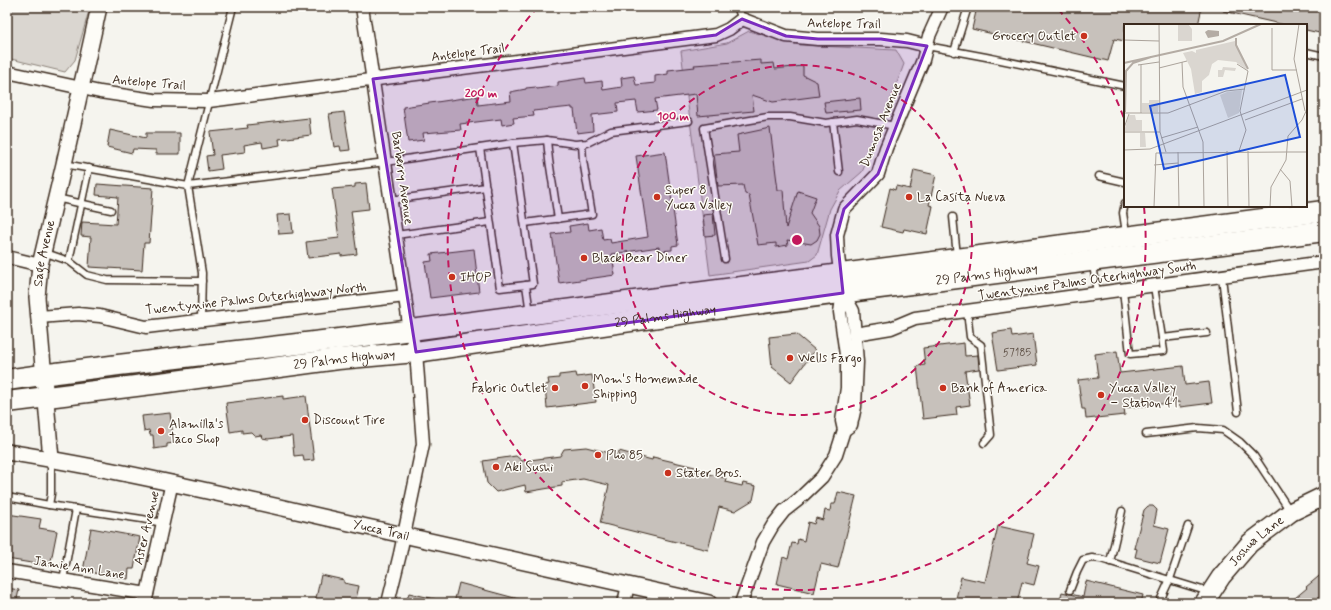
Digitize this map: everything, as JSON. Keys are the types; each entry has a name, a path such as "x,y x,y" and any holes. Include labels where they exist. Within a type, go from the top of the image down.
{"main road":[{"name":"29 Palms Highway","path":"7,402 338,359 416,352 693,312 842,283 957,257 1324,211"},
{"name":"29 Palms Highway","path":"7,380 530,314 1093,260 1324,231"},
{"name":"Joshua Lane","path":"1208,598 1221,577 1250,543 1291,512 1324,496"}],"street":[{"name":"Sage Avenue","path":"51,459 37,296 42,259 82,89 99,7"},
{"name":"Barberry Avenue","path":"362,7 410,330 416,352 423,444 404,535"},
{"name":"Dumosa Avenue","path":"741,603 763,542 773,525 784,511 822,476 836,455 844,430 842,421 847,388 847,362 840,312 842,283 837,234 844,209 878,174 886,148 923,60 930,36 942,7"},
{"name":"Antelope Trail","path":"7,72 82,89 154,100 209,101 716,35 729,30 742,19 786,36 818,39 881,39 907,41 927,46"},
{"path":"7,257 42,259"},
{"name":"Twentynine Palms Outerhighway South","path":"854,334 891,328 915,318 1324,262"},
{"name":"Dumosa Avenue","path":"842,283 852,310 857,362 855,407 851,425 844,430"},
{"name":"Twentynine Palms Outerhighway North","path":"39,317 78,314 100,316 146,327 405,296"},
{"path":"7,452 51,459"},
{"name":"Yucca Trail","path":"51,459 172,482 709,603"},
{"name":"Aster Avenue","path":"146,598 172,482"},
{"path":"388,603 404,535"},
{"name":"Jamie Ann Lane","path":"7,571 63,580 146,598"},
{"path":"624,603 628,585"}],"lane":[{"path":"201,320 202,273 188,186 233,7"},
{"path":"737,7 742,19"},
{"path":"954,52 968,7"},
{"path":"927,46 1124,86"},
{"path":"1307,52 1324,56"},
{"path":"725,259 704,128 768,117 790,117 826,123 856,119 895,126"},
{"path":"64,164 188,186 386,162 513,143 547,140 582,144 592,141 611,131 690,121"},
{"path":"833,122 839,172"},
{"path":"547,140 558,219"},
{"path":"480,148 500,288 533,284 513,143"},
{"path":"524,223 592,214 582,144"},
{"path":"69,261 89,168"},
{"path":"1099,176 1124,182"},
{"path":"391,200 486,187"},
{"path":"56,198 111,210"},
{"path":"1124,207 1123,213 1127,235"},
{"path":"953,217 957,257"},
{"path":"396,235 490,222"},
{"path":"42,259 69,261 87,275 107,280 202,281"},
{"path":"1093,260 1097,294"},
{"path":"1222,277 1238,412"},
{"path":"526,285 530,314"},
{"path":"1123,290 1130,354 1164,351 1154,286"},
{"path":"967,311 970,337 981,345 991,435 984,443"},
{"path":"1162,338 1207,333"},
{"path":"1146,434 1198,428 1223,430 1240,442 1254,456 1291,512"},
{"path":"49,505 51,494 51,459"},
{"path":"7,497 163,523"},
{"path":"63,580 76,509"},
{"path":"1110,562 1122,510"},
{"path":"1159,603 1170,579 1188,526"},
{"path":"1070,590 1083,560 1092,558 1170,579 1208,598"}],"highlighted area":[{"path":"742,19 786,36 818,39 881,39 927,46 878,174 844,209 837,235 843,293 416,352 373,79 716,35"}],"shaded area":[{"path":"7,7 90,7 75,60 65,72 7,58"},
{"path":"749,31 799,45 896,50 904,64 876,140 862,172 840,191 830,209 817,255 809,261 710,275 681,51 727,43"}],"building":[{"path":"977,7 1202,7 1198,24 1124,24 1124,41 1114,39 1108,61 972,29"},
{"path":"1224,7 1324,7 1324,34 1307,30 1307,24 1281,24 1223,11"},
{"path":"761,60 761,64 774,63 775,69 803,66 803,75 817,82 819,96 773,102 752,95 754,111 698,116 696,94 655,99 657,110 638,112 636,101 617,103 618,112 592,115 593,131 577,133 574,109 572,109 572,107 533,111 534,116 513,118 514,123 502,125 501,119 460,124 461,130 423,133 424,140 408,142 403,107 477,96 478,105 511,101 510,92 526,88 536,87 537,89 558,86 558,82 585,78 586,83 602,81 603,90 622,87 621,78 634,76 636,85 655,83 655,76 668,74 668,70 695,67 694,65"},
{"path":"860,98 861,110 826,113 824,102"},
{"path":"344,112 350,150 341,151 340,146 334,147 329,114"},
{"path":"309,118 311,135 279,139 280,145 263,148 262,142 244,145 245,152 220,155 222,169 208,171 206,156 213,155 210,132 248,128 247,125"},
{"path":"770,128 778,190 783,190 786,228 798,191 816,197 810,213 819,226 820,234 817,240 811,244 787,240 788,245 776,247 776,243 758,245 749,195 745,194 743,185 718,186 714,154 739,152 737,135"},
{"path":"110,130 146,138 146,133 180,133 180,154 156,154 156,150 133,149 132,153 107,147"},
{"path":"665,152 678,245 672,246 672,250 659,251 659,247 612,254 615,275 559,283 552,234 570,232 569,226 588,223 589,230 601,228 603,240 610,239 611,243 648,237 636,156"},
{"name":"La Casita Nueva","path":"914,170 936,175 929,205 933,206 927,234 904,229 903,232 881,227 890,188 895,190 896,186 910,189"},
{"path":"366,183 369,209 351,211 357,254 341,256 341,254 308,258 306,242 339,238 332,189 355,187 355,184"},
{"path":"97,184 153,188 149,243 144,243 142,270 89,267 91,237 81,236 82,222 116,224 118,197 96,195"},
{"path":"291,214 293,233 279,234 277,215"},
{"path":"713,214 715,235 705,236 703,215"},
{"name":"IHOP","path":"474,249 479,292 430,298 425,262 432,261 431,254"},
{"path":"1011,330 1012,337 1033,334 1037,365 998,370 992,333"},
{"name":"Wells Fargo","path":"796,334 815,350 791,382 772,367 769,337"},
{"name":"Bank of America","path":"964,343 965,356 978,355 979,369 965,371 970,405 956,407 957,415 923,419 917,366 925,365 923,348"},
{"path":"1117,351 1120,373 1183,366 1185,385 1209,382 1212,403 1180,407 1179,402 1124,408 1125,415 1086,419 1085,409 1082,409 1078,380 1098,378 1095,354"},
{"path":"576,373 577,377 592,375 596,402 547,408 545,385 549,384 548,379 559,378 559,375"},
{"path":"283,396 283,399 306,396 314,460 304,461 303,455 294,456 292,436 268,439 262,438 261,435 255,436 251,432 242,433 242,430 230,432 226,403"},
{"name":"Alamilla's Taco Shop","path":"170,413 174,443 167,444 167,447 154,449 153,435 150,435 149,430 144,431 142,416"},
{"path":"586,447 618,455 619,451 652,460 653,457 695,467 694,471 726,478 725,482 742,486 743,483 756,486 753,500 735,511 719,507 708,550 600,523 609,485 583,479 562,482 562,486 526,492 525,485 496,492 487,483 483,461 516,456 522,461 560,456 564,449"},
{"path":"838,492 856,496 838,568 821,564 814,593 777,584 783,557 788,559 792,543 797,544 798,539 804,541 808,522 814,524 816,518 823,520 825,510 830,511 831,504 835,504"},
{"path":"1148,506 1153,506 1157,510 1154,525 1169,529 1160,563 1135,557 1137,549 1134,548 1144,510"},
{"path":"7,514 41,519 39,528 57,531 50,566 7,559"},
{"path":"998,526 1034,534 1027,563 1039,566 1034,585 1022,582 1017,603 955,603 961,577 985,582"},
{"path":"91,528 140,537 134,569 129,569 128,579 83,571"},
{"path":"1324,572 1324,603 1289,603 1307,588 1306,587"},
{"path":"321,575 344,580 344,583 359,586 355,603 315,603"},
{"path":"1086,581 1143,595 1141,603 1059,603 1062,592 1083,597"},
{"path":"459,583 522,600 522,603 454,603"},
{"path":"7,588 19,590 16,603 7,603"},
{"path":"409,593 435,599 435,603 406,603"}],"place":[{"name":"Grocery Outlet","path":"1084,36"},
{"name":"Super 8 Yucca Valley","path":"657,197"},
{"name":"La Casita Nueva","path":"909,197"},
{"name":"Black Bear Diner","path":"584,258"},
{"name":"IHOP","path":"452,277"},
{"name":"Wells Fargo","path":"790,358"},
{"name":"Mom's Homemade Shipping","path":"585,386"},
{"name":"Fabric Outlet","path":"555,388"},
{"name":"Bank of America","path":"943,388"},
{"name":"Yucca Valley – Station 41","path":"1101,395"},
{"name":"Discount Tire","path":"305,420"},
{"name":"Alamilla's Taco Shop","path":"161,431"},
{"name":"Pho 85","path":"598,455"},
{"name":"Aki Sushi","path":"496,467"},
{"name":"Stater Bros.","path":"668,473"}]}
